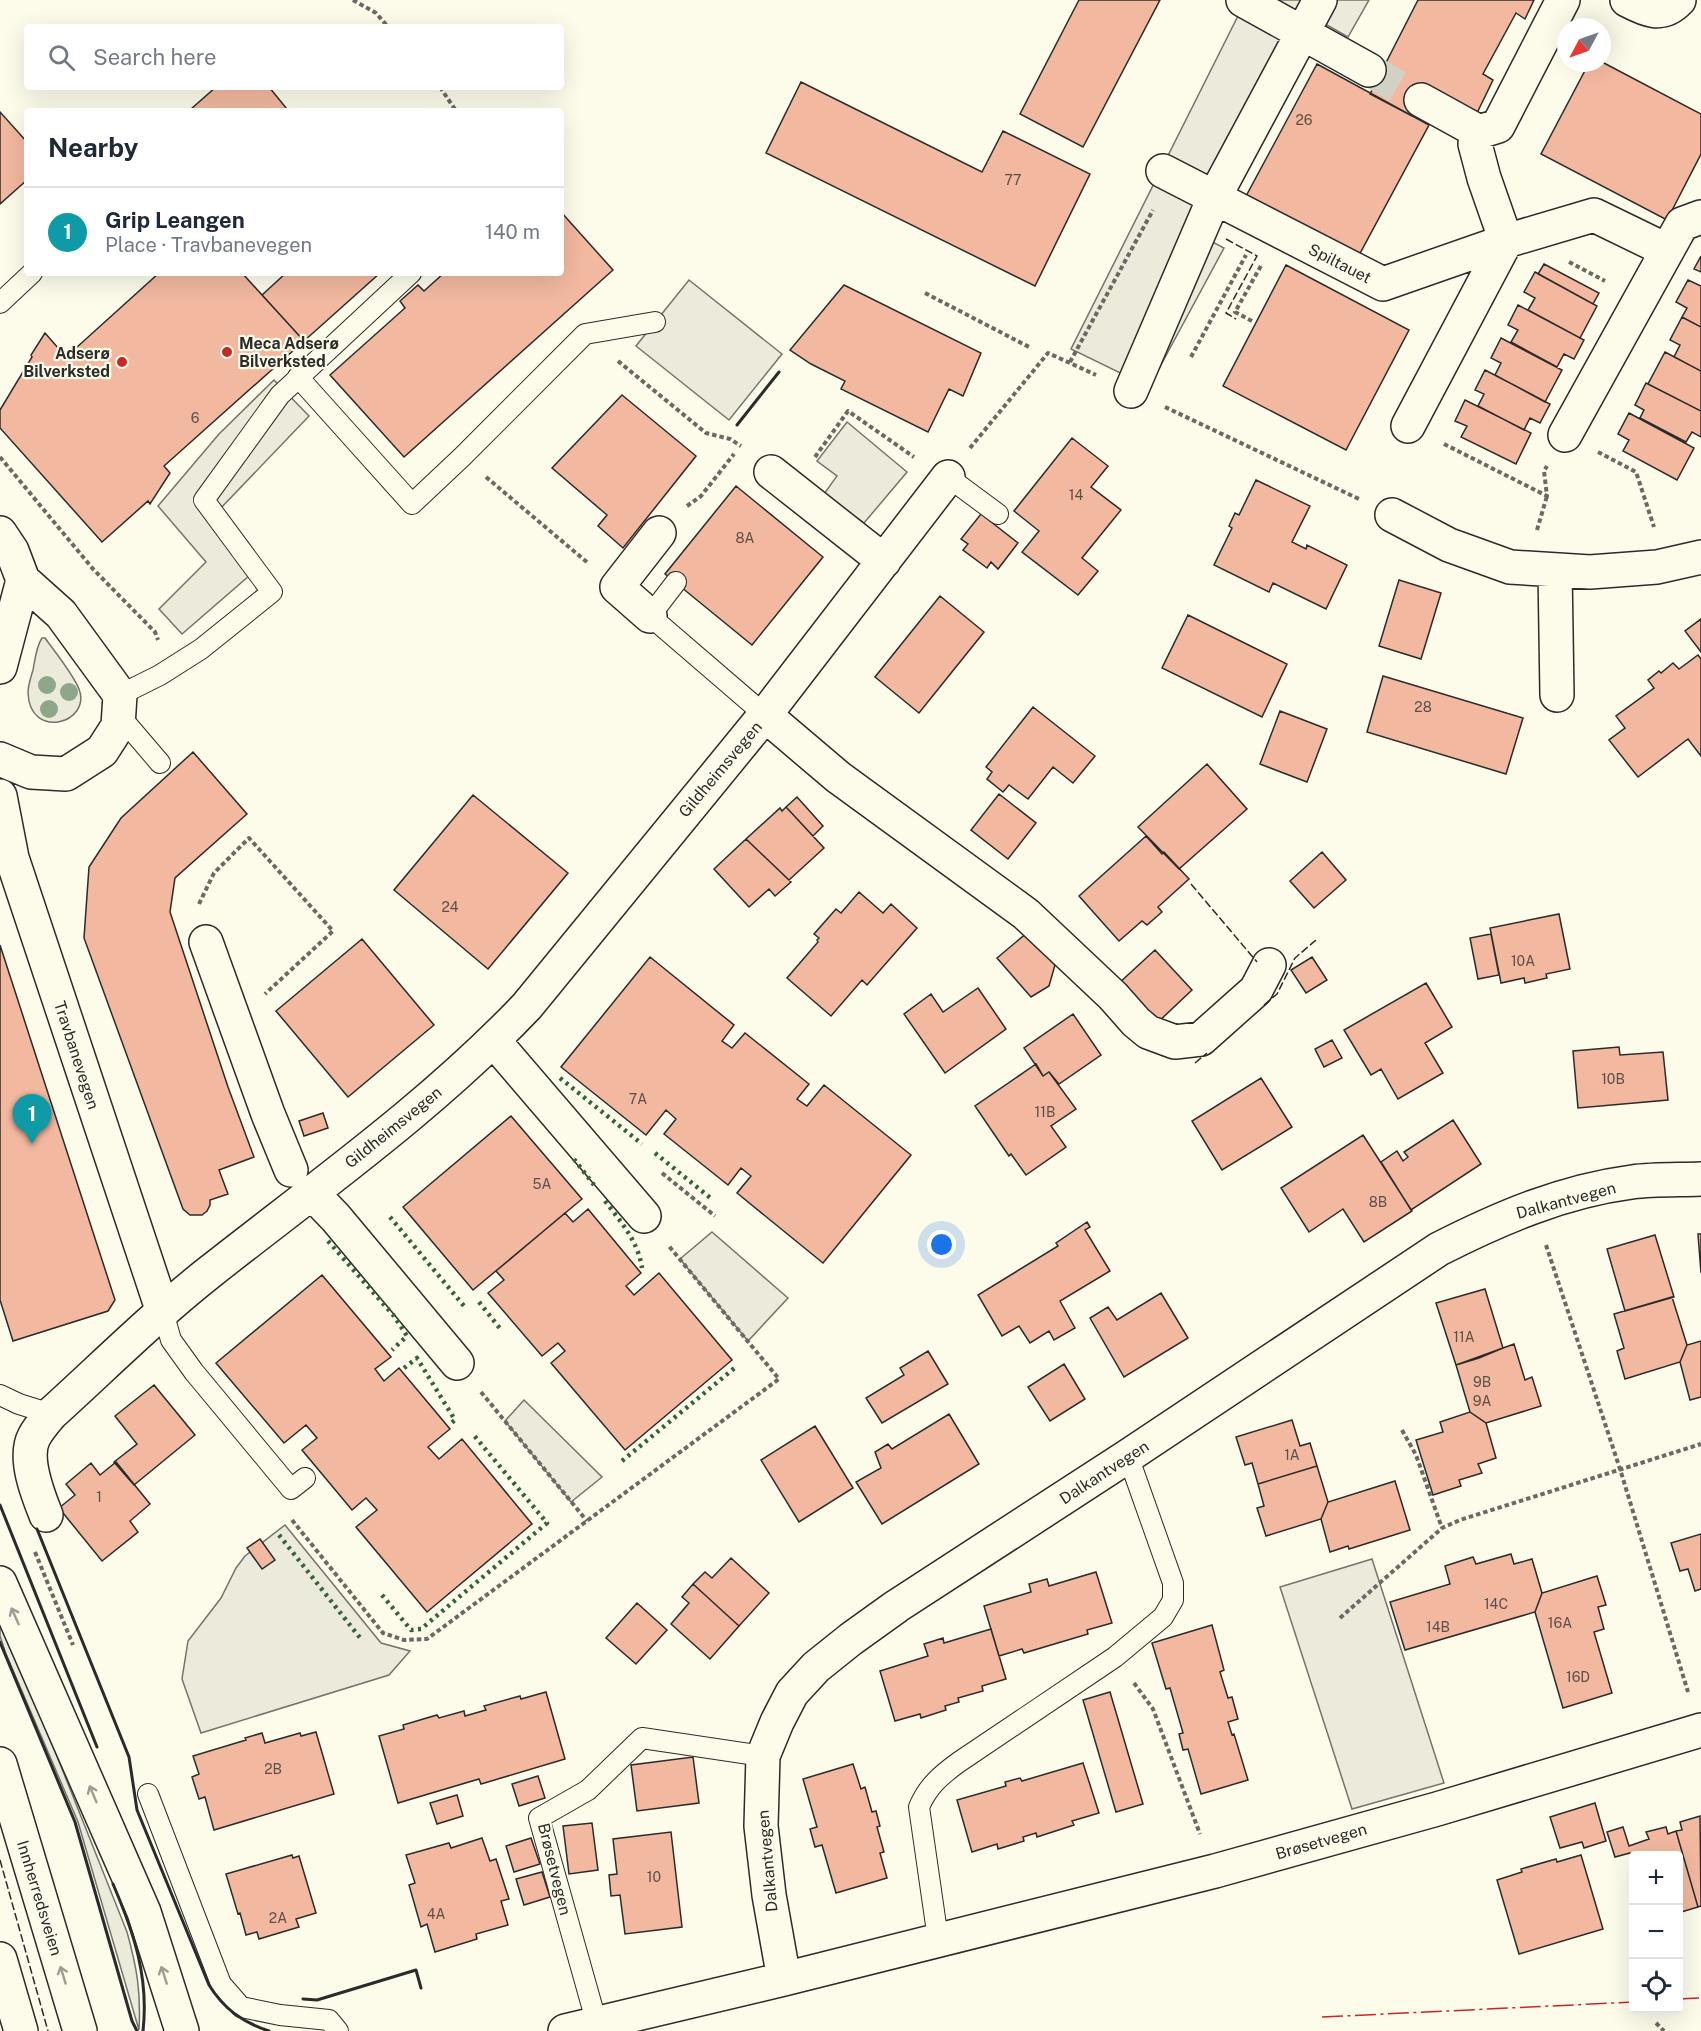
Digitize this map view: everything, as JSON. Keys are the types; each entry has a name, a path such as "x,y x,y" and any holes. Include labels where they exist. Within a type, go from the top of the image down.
{"main road":[{"path":"1243,0 1369,70"},
{"path":"1131,391 1214,198 1320,0"},
{"path":"1421,100 1479,132 1498,126 1563,0"},
{"path":"1627,0 1649,11 1671,8 1679,0"},
{"path":"1408,426 1514,239 1478,155 1475,144 1479,132"},
{"name":"Spiltauet","path":"1167,173 1383,284 1514,239 1594,215 1662,258"},
{"path":"1565,435 1682,224 1701,217"},
{"name":"Gildheimsvegen","path":"46,1515 36,1491 31,1461 33,1438 51,1414 208,1273 302,1182 450,1081 494,1041 527,1006 765,715 948,477"},
{"path":"782,480 884,561"},
{"path":"1392,515 1449,545 1510,567 1590,572 1657,567 1701,557"},
{"path":"650,616 617,587 659,533"},
{"path":"0,534 12,551 23,580 61,614 120,705 118,726 102,751 66,774 31,772 0,759"},
{"path":"1555,570 1557,695"},
{"path":"0,667 23,580"},
{"name":"Gildheimsvegen","path":"765,715 838,777 1026,914 1148,1032 1175,1042 1201,1039 1256,990 1269,965"},
{"name":"Travbanevegen","path":"0,796 12,858 163,1312"},
{"path":"206,942 235,1022 302,1182 336,1218 457,1363"},
{"path":"494,1041 644,1216"},
{"name":"Dalkantvegen","path":"784,1979 769,1895 761,1826 764,1756 777,1722 792,1693 816,1667 897,1606 1439,1249 1489,1223 1533,1206 1575,1194 1632,1182 1701,1179"},
{"path":"0,1583 144,1912 182,2031"},
{"name":"Brøsetvegen","path":"565,2031 784,1979 1215,1871 1437,1809 1700,1730"},
{"name":"Innherredsveien","path":"0,1764 80,2031"},
{"path":"0,1959 21,2031"}],"lane":[{"path":"0,303 29,276"},
{"path":"160,763 120,705 160,675 201,649 272,592 204,500 234,462 280,395 408,276"},
{"path":"298,377 412,504 585,334 655,322"},
{"path":"948,477 998,514"},
{"path":"676,582 650,616 765,715"},
{"path":"163,1312 171,1340 194,1372 291,1489 305,1478"},
{"path":"0,1395 19,1404 51,1414"},
{"path":"938,1939 919,1807 924,1795 936,1779 959,1762 1115,1657 1163,1617 1173,1600 1173,1584 1128,1456"},
{"name":"Brøsetvegen","path":"597,2025 539,1818 588,1790 642,1738 764,1756"},
{"path":"148,1794 221,1984 241,2007 280,2015 329,2020 338,2031"}],"path":[{"path":"352,0 376,13 385,24"},
{"path":"442,90 454,108"},
{"path":"1070,363 1167,173"},
{"path":"1252,321 1235,312 1280,232"},
{"path":"1514,239 1605,282 1662,258"},
{"path":"1186,366 1246,255"},
{"path":"925,293 1031,348"},
{"path":"585,334 706,433 730,439 782,480 848,411 920,461"},
{"path":"948,477 1048,353"},
{"path":"1164,407 1170,397"},
{"path":"1535,538 1546,496 1544,471 1565,435 1636,472 1657,536"},
{"path":"682,509 700,496 741,446"},
{"path":"1452,448 1546,496"},
{"path":"1265,455 1392,515"},
{"path":"0,457 93,569 155,632 162,653 160,675"},
{"path":"462,457 617,587"},
{"path":"206,942 196,910 214,873 249,838 333,931 235,1022"},
{"path":"1533,1206 1620,1469 1700,1730"},
{"path":"287,1515 383,1633 404,1640 427,1639 779,1379 680,1259"},
{"path":"505,1421 587,1521"},
{"path":"1402,1430 1416,1455 1442,1528"},
{"path":"1340,1618 1442,1528 1460,1520 1701,1444"},
{"path":"1115,1657 1153,1709 1215,1871"},
{"path":"1656,2023 1664,2031"}],"shaded area":[{"path":"1246,0 1369,0 1348,37 1320,21 1205,238 1224,248 1149,387 1071,349"},
{"path":"689,280 782,354 729,420 636,346"},
{"path":"274,380 309,416 220,509 250,575 182,634 159,609 206,562 158,506 219,434"},
{"path":"847,422 907,472 864,523 824,494 837,476 817,461"},
{"path":"42,638 45,638 64,663 79,689 81,701 77,711 69,718 59,722 48,722 39,717 31,708 29,684 37,649"},
{"path":"712,1232 788,1298 748,1341 680,1259"},
{"path":"524,1400 602,1477 571,1502 505,1421"},
{"path":"285,1525 381,1643 410,1651 389,1675 201,1733 182,1679 188,1641 221,1598 236,1568 245,1556"},
{"path":"1372,1559 1444,1783 1352,1809 1280,1587"},
{"path":"4,1623 127,1932 138,1980 139,2030 78,1822 0,1636 0,1625"}],"building":[{"path":"1079,0 1160,0 1083,147 1020,114"},
{"path":"1418,0 1534,0 1525,19 1516,13 1483,74 1493,80 1477,113 1428,87 1412,116 1370,94"},
{"path":"1317,64 1429,125 1357,259 1245,198"},
{"path":"1611,67 1701,114 1701,154 1667,220 1541,154 1584,72 1611,72"},
{"path":"801,82 982,172 1003,131 1090,174 1035,286 766,153"},
{"path":"213,90 271,90 286,108 192,108"},
{"path":"0,112 24,139 24,183 0,204"},
{"path":"564,215 613,270 404,457 330,375 405,308 400,301 418,285 424,291 441,276 564,276"},
{"path":"1701,256 1701,272 1694,269"},
{"path":"1544,264 1599,293 1593,304 1538,274"},
{"path":"1286,265 1409,330 1346,450 1223,386"},
{"path":"1535,272 1597,306 1580,338 1528,310 1535,298 1524,292"},
{"path":"156,276 245,276 304,341 164,466 170,473 150,504 148,501 102,542 0,428 0,410 45,333 66,357"},
{"path":"283,276 377,276 304,341 262,295"},
{"path":"1688,280 1701,286 1701,327 1682,317 1687,308 1676,302"},
{"path":"844,285 981,353 963,396 949,389 928,432 841,389 845,381 811,364 790,350"},
{"path":"1518,305 1584,340 1574,359 1564,354 1557,367 1511,342 1518,330 1508,325"},
{"path":"1682,317 1701,327 1701,371 1674,357 1680,345 1670,340"},
{"path":"1501,338 1562,370 1545,402 1495,375 1501,363 1491,358"},
{"path":"1665,352 1701,371 1701,411 1648,384"},
{"path":"1485,370 1550,404 1540,423 1530,418 1524,430 1478,406 1484,394 1475,390"},
{"path":"1646,383 1701,411 1701,437 1692,432 1686,442 1640,418 1644,410 1635,405"},
{"path":"622,395 696,456 623,548 598,526 607,515 552,468"},
{"path":"1465,400 1531,433 1516,464 1461,437 1467,426 1455,421"},
{"path":"1629,413 1694,448 1677,480 1623,451 1629,440 1618,434"},
{"path":"1072,438 1108,466 1091,487 1121,510 1082,558 1098,571 1078,595 1022,552 1039,531 1014,511"},
{"path":"1256,480 1310,506 1292,542 1306,549 1307,545 1347,565 1326,609 1273,583 1269,592 1214,565 1232,528 1229,526 1235,513 1239,515"},
{"path":"736,486 823,557 752,645 665,574"},
{"path":"981,514 1018,543 998,569 991,562 987,568 963,550 968,544 961,539"},
{"path":"1399,580 1441,593 1421,659 1379,646"},
{"path":"940,596 984,632 919,713 875,677"},
{"path":"1188,615 1287,664 1262,717 1162,668"},
{"path":"1701,619 1701,652 1685,631"},
{"path":"1698,655 1701,659 1701,756 1688,739 1638,777 1609,740 1625,728 1616,716 1654,688 1648,680 1659,671 1661,673 1673,663 1679,669"},
{"path":"1383,676 1523,718 1506,774 1367,732"},
{"path":"1033,707 1095,756 1073,783 1053,767 1028,799 1009,785 1003,792 987,779 992,772 986,767"},
{"path":"1280,711 1327,729 1307,782 1260,764"},
{"path":"193,752 247,814 175,878 170,912 228,1087 254,1157 219,1170 228,1194 210,1200 207,1211 202,1215 190,1215 183,1209 84,938 89,867 121,818"},
{"path":"1207,764 1247,809 1179,869 1138,827"},
{"path":"999,794 1036,823 1008,859 971,830"},
{"path":"473,795 568,873 488,969 394,890"},
{"path":"797,797 823,826 813,836 786,807"},
{"path":"786,807 824,848 789,880 746,839 780,808 782,811"},
{"path":"1146,836 1189,879 1158,907 1162,912 1147,925 1142,921 1119,941 1079,896"},
{"path":"746,839 791,882 775,896 769,889 749,907 714,869"},
{"path":"1322,852 1346,880 1314,908 1290,881"},
{"path":"859,892 883,913 891,904 917,928 867,985 862,980 831,1016 787,978 818,942 819,938 814,934 836,909 841,913"},
{"path":"1559,914 1570,969 1546,974 1547,978 1525,983 1524,978 1501,983 1490,928"},
{"path":"1028,932 1055,965 1049,986 1031,997 997,958"},
{"path":"1491,934 1499,975 1478,979 1470,938"},
{"path":"362,939 434,1025 348,1097 276,1011"},
{"path":"0,945 115,1300 108,1311 13,1341 0,1300"},
{"path":"1155,950 1192,990 1156,1024 1118,984"},
{"path":"650,957 734,1025 722,1041 732,1048 745,1033 809,1084 797,1099 807,1106 824,1085 911,1155 823,1263 737,1193 751,1176 741,1168 728,1185 664,1134 676,1119 666,1110 646,1135 561,1067"},
{"path":"1312,957 1327,980 1306,993 1291,970"},
{"path":"1426,983 1452,1027 1425,1043 1443,1073 1398,1099 1381,1069 1371,1075 1344,1030"},
{"path":"978,988 1006,1029 945,1073 904,1014 931,994 943,1012"},
{"path":"1073,1014 1101,1055 1059,1084 1049,1072 1043,1076 1024,1048"},
{"path":"1332,1040 1342,1058 1324,1067 1315,1049"},
{"path":"1619,1047 1620,1055 1663,1052 1668,1100 1578,1108 1573,1051"},
{"path":"1036,1064 1043,1076 1049,1072 1076,1109 1051,1126 1066,1147 1026,1175 1011,1154 1009,1156 975,1106"},
{"path":"1261,1078 1292,1127 1222,1170 1192,1121"},
{"path":"323,1113 328,1128 304,1136 299,1121"},
{"path":"511,1116 582,1199 473,1290 403,1207"},
{"path":"1453,1120 1481,1164 1411,1210 1381,1162 1397,1151 1403,1161 1408,1157 1404,1152"},
{"path":"1363,1135 1412,1211 1364,1242 1343,1209 1309,1232 1281,1188"},
{"path":"588,1209 641,1273 626,1286 634,1295 659,1273 732,1360 625,1450 551,1363 565,1351 558,1343 542,1356 488,1293 504,1280 496,1271 565,1213 573,1222"},
{"path":"1087,1222 1090,1227 1085,1230 1110,1271 1060,1301 1075,1328 1054,1340 1049,1331 1030,1343 1019,1326 1002,1336 978,1295 1058,1246 1056,1243"},
{"path":"1698,1234 1701,1234 1701,1273"},
{"path":"1655,1235 1674,1297 1625,1311 1607,1249"},
{"path":"322,1275 391,1357 375,1369 384,1381 399,1368 450,1429 428,1447 439,1459 462,1439 532,1524 427,1612 356,1527 377,1510 366,1498 352,1510 302,1450 317,1438 306,1425 284,1443 216,1363"},
{"path":"1485,1289 1503,1348 1456,1365 1436,1303"},
{"path":"1161,1293 1188,1338 1124,1377 1090,1318 1108,1307 1117,1320"},
{"path":"1672,1297 1687,1345 1680,1362 1625,1379 1617,1351 1624,1348 1614,1314"},
{"path":"1701,1341 1701,1397 1690,1400 1680,1362 1687,1345"},
{"path":"1514,1344 1525,1380 1532,1377 1541,1406 1486,1423 1470,1412 1456,1365"},
{"path":"928,1351 948,1384 882,1423 866,1398 904,1375 900,1368"},
{"path":"1064,1364 1085,1399 1050,1421 1028,1387"},
{"path":"154,1385 195,1435 134,1485 114,1462 137,1444 115,1416"},
{"path":"1470,1412 1486,1423 1496,1458 1478,1464 1482,1473 1459,1480 1461,1486 1433,1495 1416,1440 1443,1432 1440,1422"},
{"path":"949,1414 979,1464 882,1524 856,1482 881,1468 875,1452 888,1444 892,1449"},
{"path":"1292,1420 1300,1446 1310,1443 1317,1466 1258,1484 1252,1463 1245,1465 1236,1437"},
{"path":"815,1426 853,1488 799,1522 761,1460"},
{"path":"116,1462 150,1504 130,1521 138,1532 102,1561 59,1508 75,1495 66,1484 91,1463 100,1475"},
{"path":"1317,1466 1328,1502 1321,1519 1266,1536 1257,1508 1264,1506 1258,1484"},
{"path":"1395,1481 1410,1530 1349,1549 1348,1546 1330,1552 1321,1519 1328,1502"},
{"path":"1701,1534 1701,1589 1695,1591 1688,1569 1680,1571 1671,1543"},
{"path":"260,1539 275,1560 262,1569 247,1548"},
{"path":"1511,1554 1514,1564 1532,1559 1542,1593 1535,1612 1405,1650 1390,1602 1450,1584 1445,1566 1473,1557 1476,1564"},
{"path":"731,1558 769,1593 739,1626 693,1584 705,1572 712,1578"},
{"path":"1096,1572 1112,1623 1087,1630 1088,1634 1024,1653 1022,1649 999,1656 984,1606 1031,1592 1029,1584 1047,1579 1049,1586"},
{"path":"1597,1576 1606,1605 1598,1607 1604,1629 1594,1632 1612,1693 1563,1708 1535,1612 1542,1593"},
{"path":"693,1584 739,1626 710,1659 671,1624 689,1603 682,1597"},
{"path":"637,1603 667,1630 636,1664 606,1638"},
{"path":"1212,1625 1224,1670 1220,1672 1228,1698 1232,1697 1238,1719 1228,1722 1248,1780 1201,1794 1188,1749 1183,1750 1179,1734 1183,1733 1170,1688 1166,1689 1152,1643"},
{"path":"991,1629 1006,1679 982,1686 983,1691 958,1698 959,1702 945,1706 946,1710 921,1718 920,1714 895,1721 880,1671 928,1656 924,1644 943,1638 944,1643"},
{"path":"546,1692 565,1759 481,1784 479,1779 398,1803 379,1736 404,1729 403,1725 437,1715 439,1718 464,1711 465,1716 486,1710 484,1706 520,1696 521,1699"},
{"path":"1110,1692 1143,1804 1116,1812 1083,1700"},
{"path":"316,1732 334,1794 214,1830 205,1797 199,1799 192,1777 199,1774 193,1756 262,1733 265,1743 300,1733 301,1736"},
{"path":"693,1757 699,1803 637,1811 631,1765"},
{"path":"1083,1763 1099,1813 1072,1821 1074,1825 1037,1837 1036,1833 1023,1837 1024,1841 998,1849 997,1844 972,1852 957,1800 1006,1786 1005,1782 1020,1778 1022,1781"},
{"path":"853,1764 861,1789 865,1787 872,1812 876,1811 880,1826 877,1827 884,1852 880,1853 887,1878 836,1893 822,1845 815,1847 810,1829 817,1827 803,1779"},
{"path":"538,1776 545,1798 519,1806 512,1784"},
{"path":"457,1795 463,1816 437,1824 430,1803"},
{"path":"1595,1803 1606,1841 1584,1848 1582,1842 1560,1848 1550,1817"},
{"path":"1700,1816 1701,1906 1698,1907 1676,1831 1682,1830 1680,1822"},
{"path":"592,1823 598,1870 569,1874 563,1826"},
{"path":"1623,1827 1629,1846 1649,1839 1646,1832 1666,1827 1668,1834 1676,1831 1682,1851 1629,1851 1629,1853 1615,1857 1607,1832"},
{"path":"671,1832 682,1927 625,1934 620,1895 611,1896 609,1875 617,1874 613,1839"},
{"path":"482,1838 490,1861 496,1859 509,1899 501,1901 508,1925 476,1934 477,1939 435,1952 427,1924 421,1927 409,1885 415,1883 406,1855 449,1843 451,1848"},
{"path":"531,1838 540,1864 514,1872 506,1846"},
{"path":"292,1855 293,1858 299,1856 316,1913 296,1919 299,1927 259,1939 257,1932 246,1935 226,1874"},
{"path":"1581,1855 1603,1929 1519,1954 1497,1880 1522,1872 1521,1869"},
{"path":"1683,1855 1698,1907 1683,1912"},
{"path":"542,1872 550,1897 524,1905 516,1879"}],"tunnel":[{"path":"1369,70 1421,100"}],"hedge":[{"path":"560,1078 642,1144"},
{"path":"655,1153 713,1200"},
{"path":"574,1159 594,1185"},
{"path":"605,1201 633,1240 642,1268"},
{"path":"390,1217 464,1306"},
{"path":"328,1241 394,1316 407,1336 392,1350"},
{"path":"479,1302 502,1331"},
{"path":"404,1368 417,1358 455,1420 450,1424"},
{"path":"622,1461 737,1366"},
{"path":"382,1595 411,1630 421,1629 547,1523 472,1433"},
{"path":"279,1535 361,1639"}],"fence":[{"path":"1226,239 1257,256 1226,313 1236,319"},
{"path":"1191,884 1257,962"},
{"path":"1264,1005 1277,994 1295,958 1316,940"},
{"path":"1195,1063 1207,1053"},
{"path":"0,1860 48,2031"}],"wall":[{"path":"737,425 779,372"},
{"path":"0,1505 97,1747"},
{"path":"37,1529 129,1757 137,1810 209,1985 234,2014 269,2031"},
{"path":"0,1642 75,1822 132,2021 137,2031"},
{"path":"113,1884 133,1938 142,1974 143,2031"},
{"path":"303,1999 317,2000 416,1970 421,1988"}],"power":[{"path":"1683,1999 1701,1998"},
{"path":"1322,2017 1629,2002"}],"place":[{"name":"Meca Adserø Bilverksted","path":"227,352"},
{"name":"Adserø Bilverksted","path":"122,362"},
{"name":"Grip Leangen","path":"32,1144"}]}
